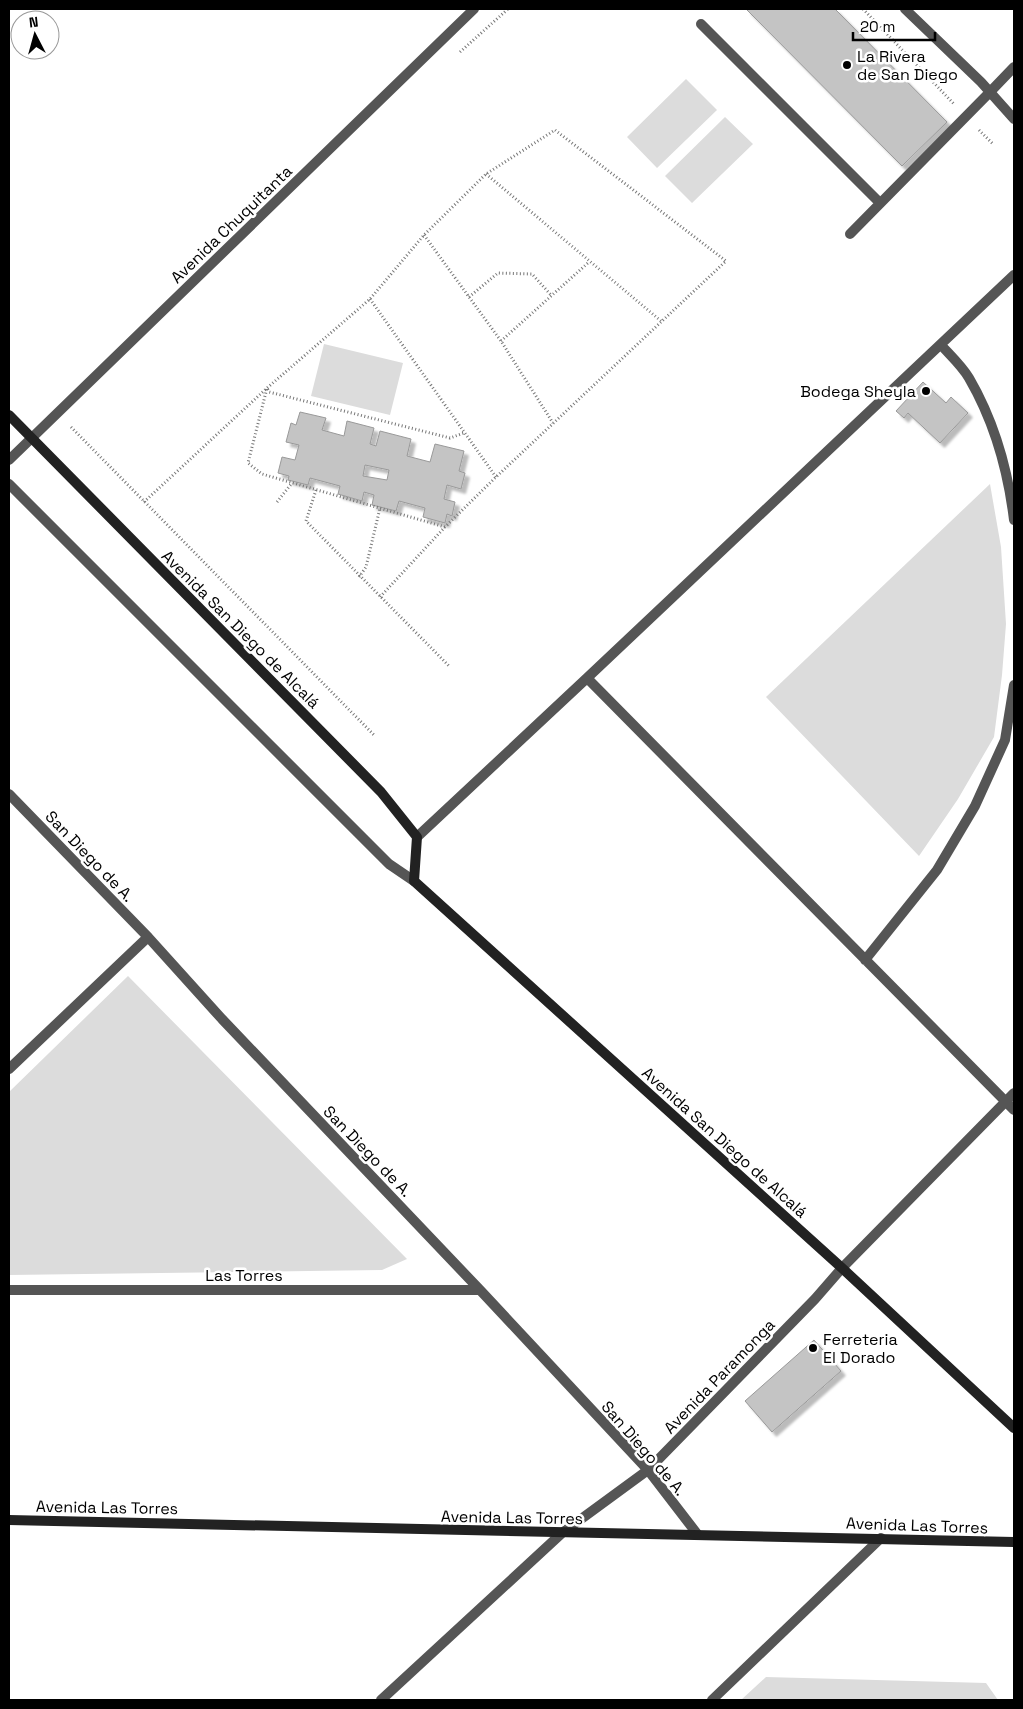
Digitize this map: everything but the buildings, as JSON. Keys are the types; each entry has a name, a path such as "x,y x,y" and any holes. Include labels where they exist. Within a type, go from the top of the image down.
{"street":[{"name":"Avenida Chuquitanta","path":"9,460 474,9"},
{"path":"905,9 990,92 1014,119"},
{"path":"701,24 880,203"},
{"path":"850,234 1014,67"},
{"path":"414,881 417,837 1014,275"},
{"path":"941,345 968,376 992,424 1011,490 1014,520"},
{"name":"Avenida San Diego de Alcalá","path":"9,415 381,792 417,837"},
{"name":"Avenida San Diego de Alcalá","path":"9,484 389,864 414,881 842,1268 1014,1428"},
{"path":"587,678 1014,1110"},
{"path":"865,960 937,870 975,806 1005,740 1014,685"},
{"name":"San Diego de A.","path":"9,794 148,937 222,1019 648,1470 698,1535"},
{"path":"9,1069 148,937"},
{"name":"Avenida Paramonga","path":"381,1700 562,1533 648,1470 815,1299 842,1268 1014,1093"},
{"name":"Las Torres","path":"9,1290 480,1290"},
{"name":"Avenida Las Torres","path":"9,1520 1014,1542"},
{"path":"712,1700 881,1538"}],"path":[{"path":"863,9 993,144"},
{"path":"144,502 267,388 370,299 424,235 486,174 556,130 726,260 444,527 380,597"},
{"path":"486,174 660,321"},
{"path":"424,235 501,341 553,423"},
{"path":"501,341 589,262"},
{"path":"469,297 498,272 532,274 552,295"},
{"path":"370,299 496,477"},
{"path":"267,388 269,392 450,438 464,433"},
{"path":"267,388 248,463 262,474 444,527"},
{"path":"70,426 374,735"},
{"path":"277,502 292,483"},
{"path":"316,490 306,521 449,666"},
{"path":"359,576 366,567 380,508"}],"shaded area":[{"path":"686,79 717,110 657,168 627,137"},
{"path":"725,117 753,144 692,203 665,176"},
{"path":"324,344 403,363 390,415 311,396"},
{"path":"990,484 1001,547 1006,624 994,737 958,799 919,856 766,697"},
{"path":"128,976 407,1259 382,1270 9,1275 9,1092"},
{"path":"766,1677 986,1683 998,1700 741,1700"}],"place":[{"name":"La Rivera de San Diego","path":"847,65"},
{"name":"Bodega Sheyla","path":"926,391"},
{"name":"Ferreteria El Dorado","path":"813,1348"}]}
